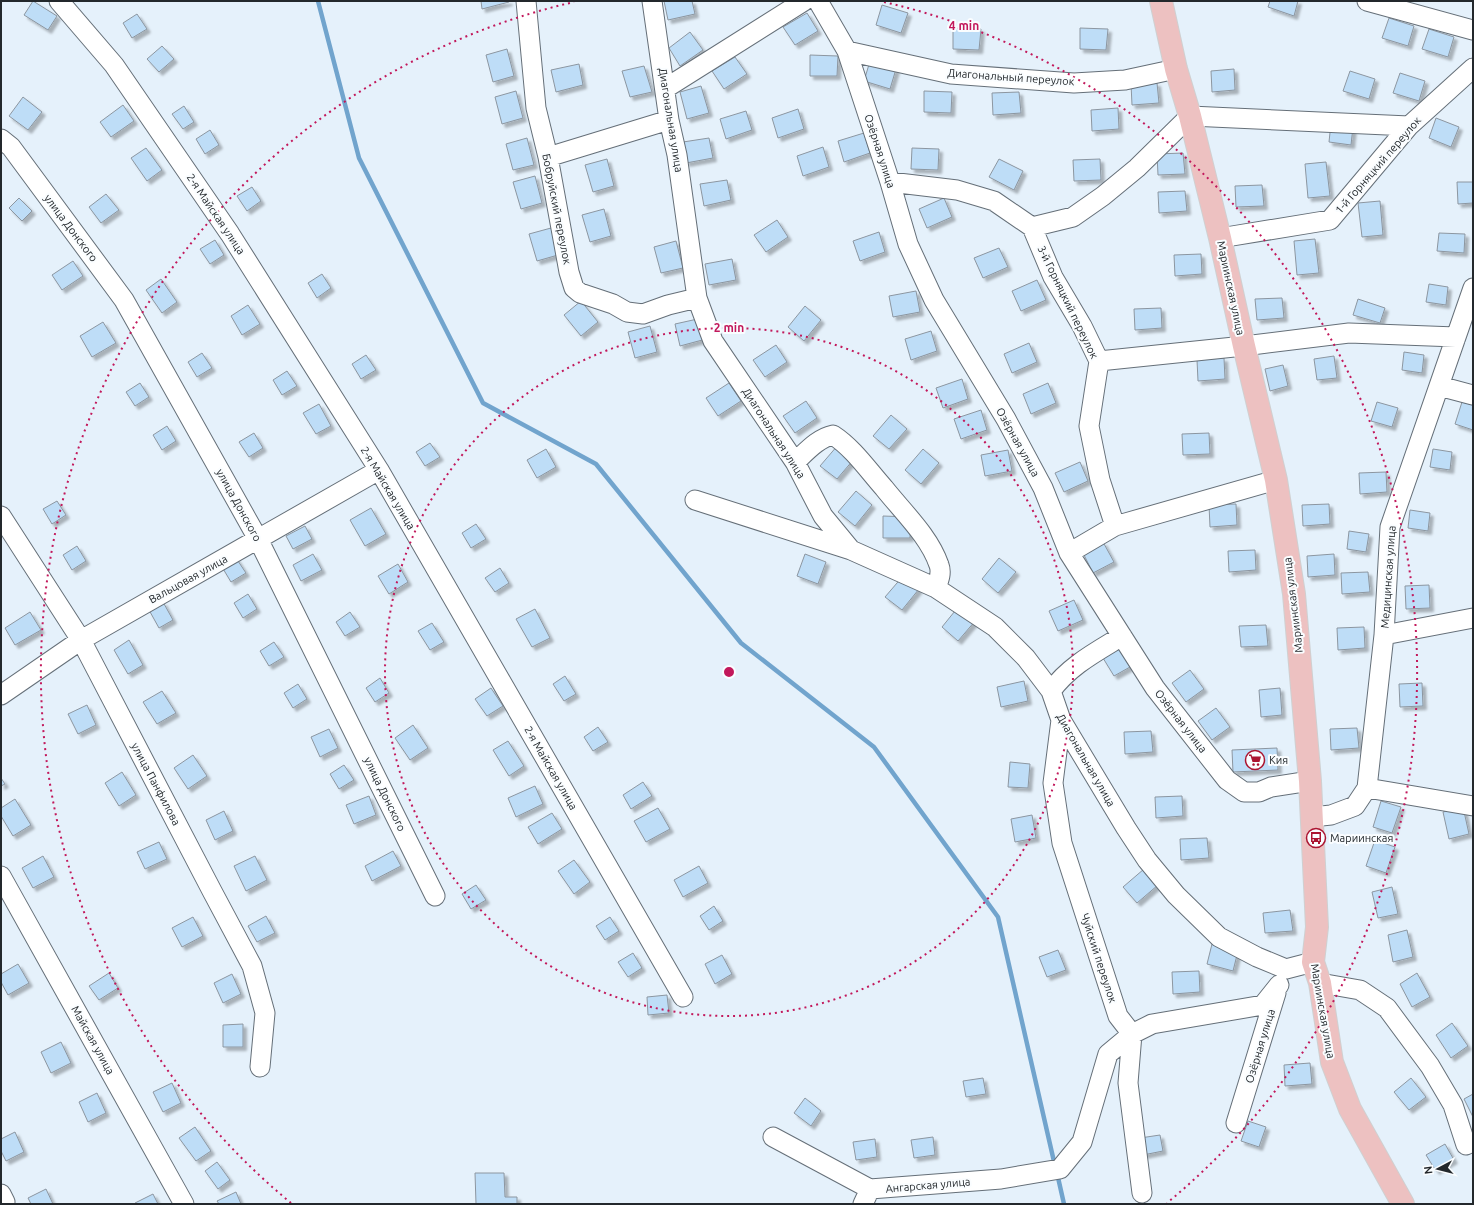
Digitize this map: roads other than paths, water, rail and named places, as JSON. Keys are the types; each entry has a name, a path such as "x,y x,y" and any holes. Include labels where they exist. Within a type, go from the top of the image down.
{"main road":[{"name":"Мариинская улица","path":"1161,1 1176,69 1190,116 1220,238 1276,480 1294,594 1310,781 1317,927 1313,962 1320,983 1332,1062 1350,1108 1403,1204"}],"street":[{"name":"2-я Майская улица","path":"59,1 114,64 226,227 378,470 683,996"},
{"name":"Бобруйский переулок","path":"526,1 536,108 548,157 569,272 574,288 580,293 613,304 627,312 643,314 668,305 697,298"},
{"name":"Диагональная улица","path":"652,1 666,88 669,120 677,155 697,298 713,341 795,462 823,516 851,550 936,588 995,627 1026,658 1051,691 1061,720 1126,828 1148,860 1176,895 1219,937 1257,957 1282,977"},
{"path":"666,88 804,1"},
{"name":"Озёрная улица","path":"818,1 847,51 890,182 908,244 934,300 1006,419 1043,488 1069,553 1155,688 1227,780 1244,792 1259,792 1271,787 1310,781"},
{"path":"1367,1 1473,30"},
{"name":"Диагональный переулок","path":"847,51 951,74 1074,83 1125,80 1176,69"},
{"name":"1-й Горняцкий переулок","path":"1220,238 1330,220 1409,126 1473,68"},
{"path":"890,182 957,190 994,201 1032,227 1073,217 1103,196 1136,168 1190,116 1409,126"},
{"path":"548,157 669,120"},
{"name":"улица Донского","path":"1,139 11,147 124,300 258,539 435,896"},
{"name":"3-й Горняцкий переулок","path":"1032,227 1054,277 1082,326 1098,361 1089,426 1100,480 1115,526"},
{"name":"Медицинская улица","path":"1312,817 1331,815 1355,806 1367,788 1384,635 1390,527 1473,288"},
{"path":"1098,361 1244,346 1349,333 1456,337"},
{"path":"1439,386 1473,395"},
{"path":"795,462 812,446 827,436 833,435 840,440 859,459 926,539 939,564 941,572 936,588"},
{"name":"Вальцовая улица","path":"1,695 81,640 378,470"},
{"path":"1069,553 1115,526 1276,480"},
{"path":"695,500 851,550"},
{"name":"улица Панфилова","path":"1,516 81,640 252,966 266,1013 260,1067"},
{"path":"1384,635 1473,618"},
{"path":"1051,691 1059,679 1080,661 1122,636"},
{"name":"Чуйский переулок","path":"1061,720 1053,783 1062,844 1118,1016 1132,1034"},
{"path":"1367,788 1473,806"},
{"name":"Майская улица","path":"1,876 184,1204"},
{"path":"1282,977 1313,962"},
{"name":"Озёрная улица","path":"1236,1123 1282,977"},
{"name":"Ангарская улица","path":"866,1197 1001,1179 1060,1169 1082,1142 1108,1054 1132,1034 1152,1024 1263,1005 1282,977"},
{"path":"1320,983 1360,990 1387,1008 1430,1066 1453,1105 1466,1146"},
{"path":"1132,1034 1128,1083 1142,1193"},
{"path":"772,1136 866,1197"}],"waterway":[{"path":"318,1 359,158 483,403 596,464 741,643 874,747 998,917 1055,1166"},
{"path":"1057,1173 1064,1204"}],"place":[{"name":"Кия","path":"1255,760"},
{"name":"Мариинская","path":"1316,838"}]}
